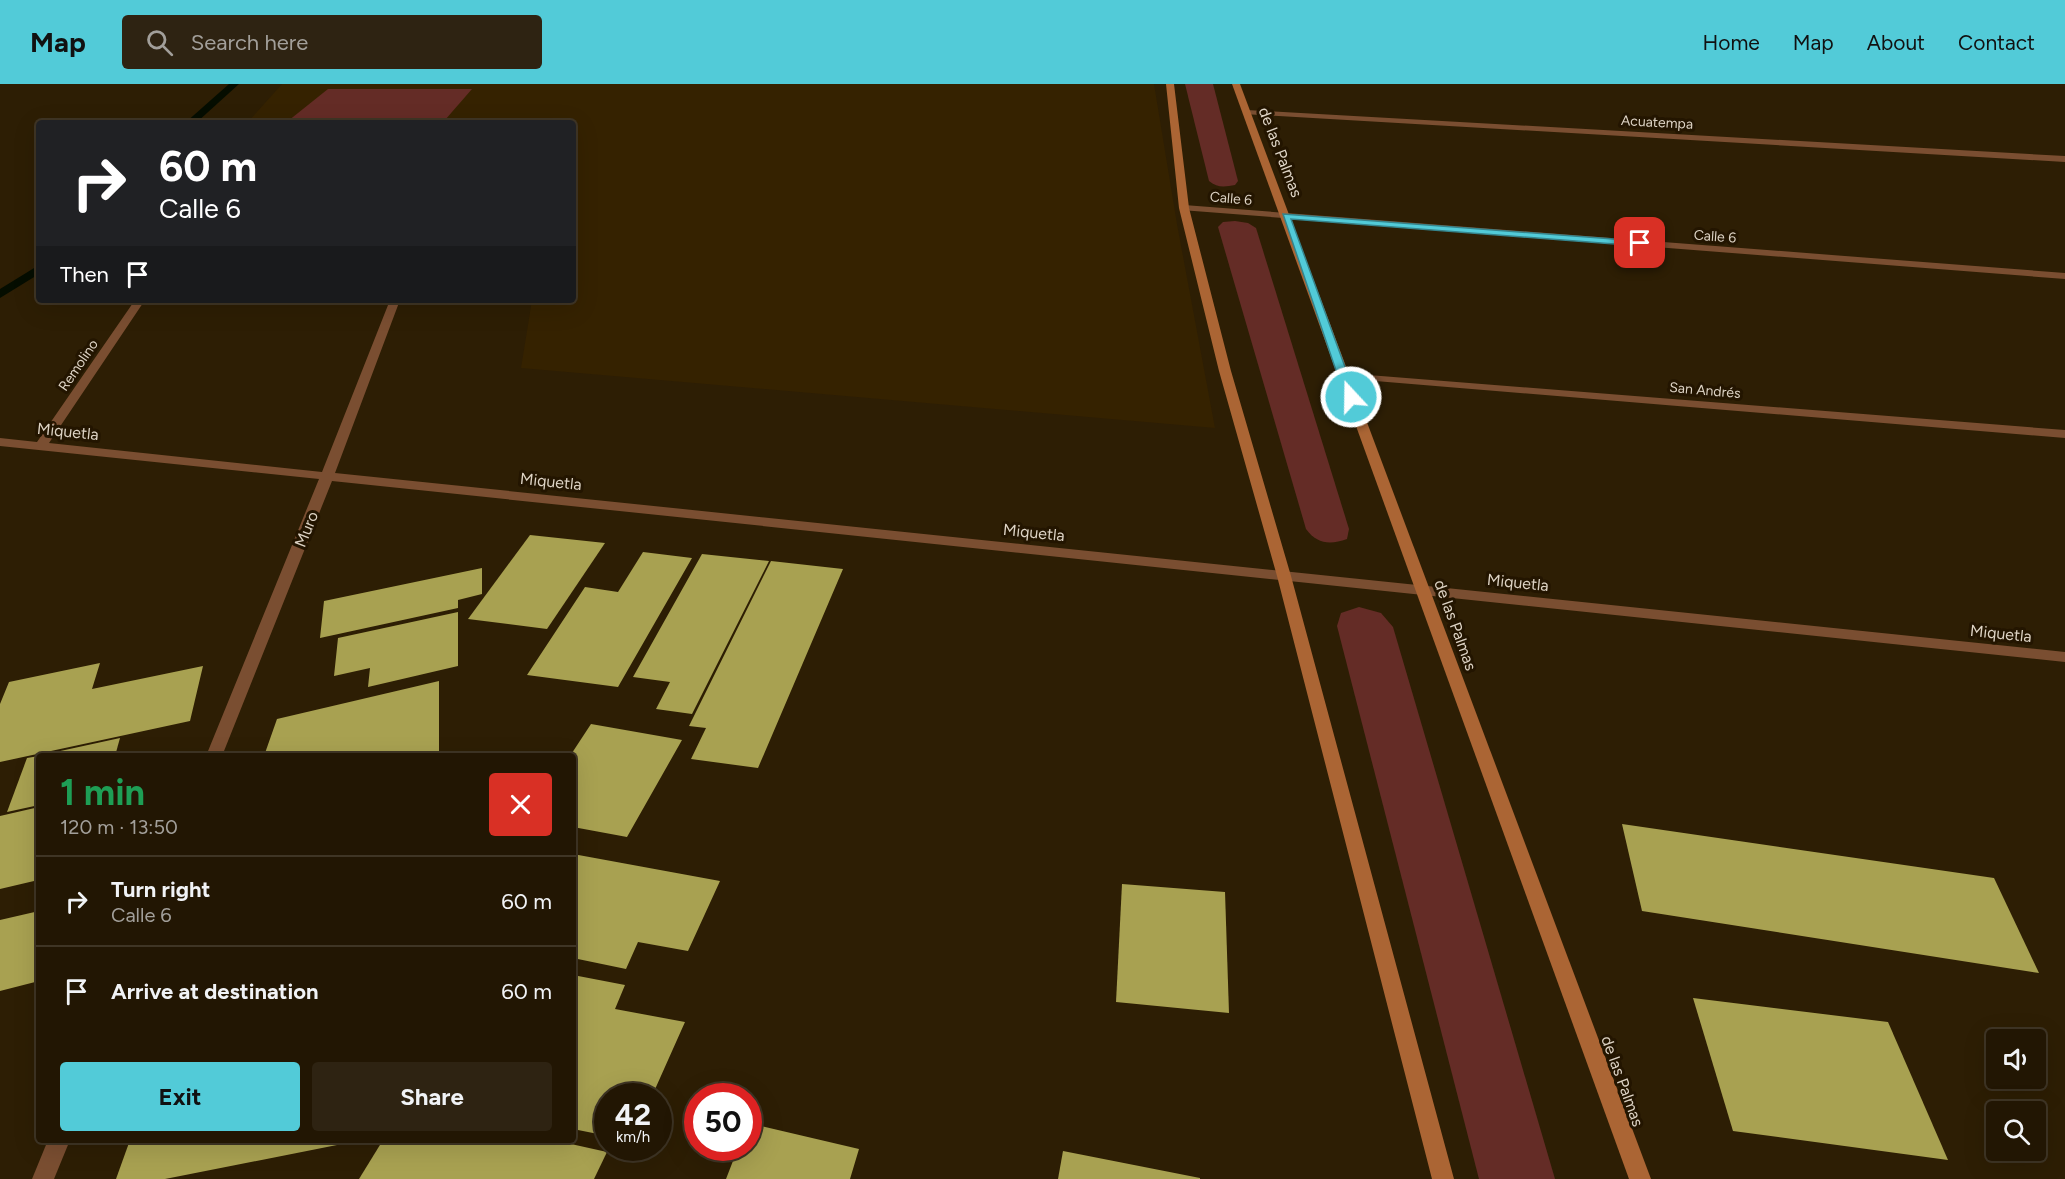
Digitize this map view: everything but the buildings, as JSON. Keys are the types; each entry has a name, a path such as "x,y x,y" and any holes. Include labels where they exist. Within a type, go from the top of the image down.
{"main road":[{"path":"1170,84 1184,208 1225,371 1284,576 1443,1179"},
{"name":"de las Palmas","path":"1236,84 1640,1179"}],"street":[{"name":"Acuatempa","path":"1246,112 2065,159"},
{"name":"Calle 6","path":"1184,208 2065,276"},
{"name":"Remolino","path":"41,446 138,303"},
{"name":"Muro","path":"215,753 394,303"},
{"name":"San Andrés","path":"1342,376 2065,434"},
{"name":"Miquetla","path":"0,442 2065,657"},
{"path":"43,1179 58,1143"}],"shaded area":[{"path":"282,84 1154,84 1215,428 521,368 532,303 576,303 576,120 250,120"},
{"path":"1185,84 1213,84 1238,181 1235,185 1221,186 1209,181"},
{"path":"328,89 472,89 445,120 289,120"},
{"path":"1223,222 1248,223 1256,228 1349,529 1347,539 1324,542 1315,538 1306,529 1218,227"},
{"path":"1359,607 1381,613 1393,627 1555,1179 1479,1179 1337,626 1341,613"}],"waterway":[{"path":"193,120 234,84"},
{"path":"0,294 36,271"}],"route":[{"path":"1351,397 1286,216 1640,243"}]}
